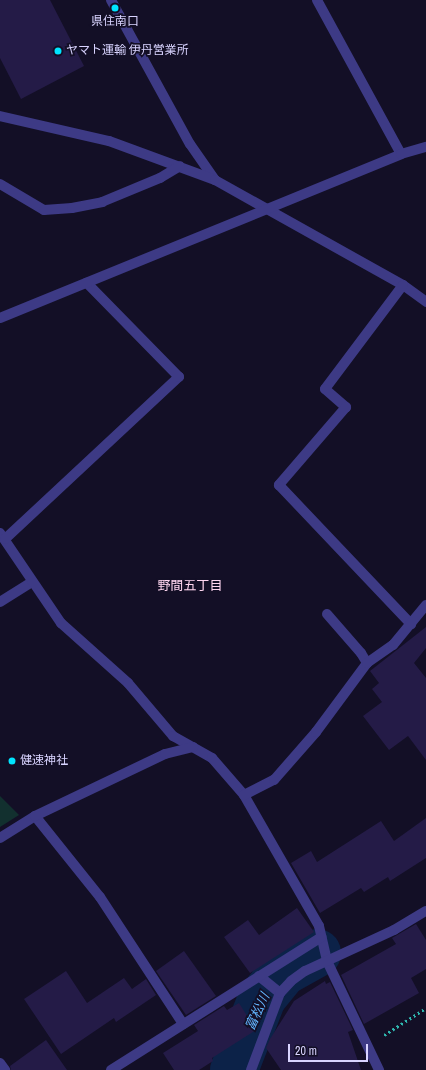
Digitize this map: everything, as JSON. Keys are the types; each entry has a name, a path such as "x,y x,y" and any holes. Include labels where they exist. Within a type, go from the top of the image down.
{"street":[{"path":"111,0 190,144 215,180"},
{"path":"317,0 402,154"},
{"path":"0,116 109,141 215,180 402,285 426,302"},
{"path":"0,318 402,154 426,147"},
{"path":"0,184 44,210 72,208 102,202 160,178 180,166"},
{"path":"87,283 179,377 2,536 61,623 128,683 173,736 212,758 244,796 319,926 327,961 368,1044 378,1070"},
{"path":"402,285 325,389 346,407 279,484 411,624"},
{"path":"0,602 32,582"},
{"path":"244,796 274,780 316,732 367,663 393,645 426,605"},
{"path":"327,614 361,653 367,663"},
{"path":"0,838 35,816 165,754 192,747"},
{"path":"35,816 100,897 183,1024"},
{"path":"251,1070 278,990 305,971 394,930 425,913"},
{"path":"111,1070 183,1024 263,979 321,937"},
{"path":"263,979 278,990"},
{"path":"0,1063 5,1070"}],"path":[{"path":"368,1044 426,1008"}],"green space":[{"path":"0,796 19,815 0,827"}],"building":[{"path":"0,0 50,0 84,66 21,99 0,58"},
{"path":"426,627 426,648 414,663 426,678 426,760 408,736 389,750 363,716 382,702 372,689 379,683 370,671"},
{"path":"426,818 426,858 390,881 388,877 364,892 361,888 320,913 291,863 311,851 317,862 381,821 394,841"},
{"path":"297,908 314,932 250,973 224,937 248,920 259,935"},
{"path":"416,924 426,940 426,969 411,978 419,993 364,1024 341,975 396,944 392,938"},
{"path":"184,951 216,996 186,1015 156,971"},
{"path":"66,971 87,1003 124,978 132,989 146,979 156,995 116,1022 114,1018 61,1054 24,999"},
{"path":"325,981 326,984 330,982 353,1030 348,1032 361,1070 281,1070 266,1048 270,1039 294,1001"},
{"path":"239,1003 256,1030 212,1058 213,1061 199,1070 174,1070 163,1053 198,1031 194,1025 224,1006 227,1010"},
{"path":"46,1040 67,1070 11,1070 10,1066"}],"waterway":[{"name":"富松川","path":"234,1070 262,998 283,972 317,953"}],"place":[{"name":"県住南口","path":"115,8"},
{"name":"ヤマト運輸 伊丹営業所","path":"58,51"},
{"name":"健速神社","path":"12,761"}],"district":[{"name":"野間五丁目","path":"190,586"}]}
